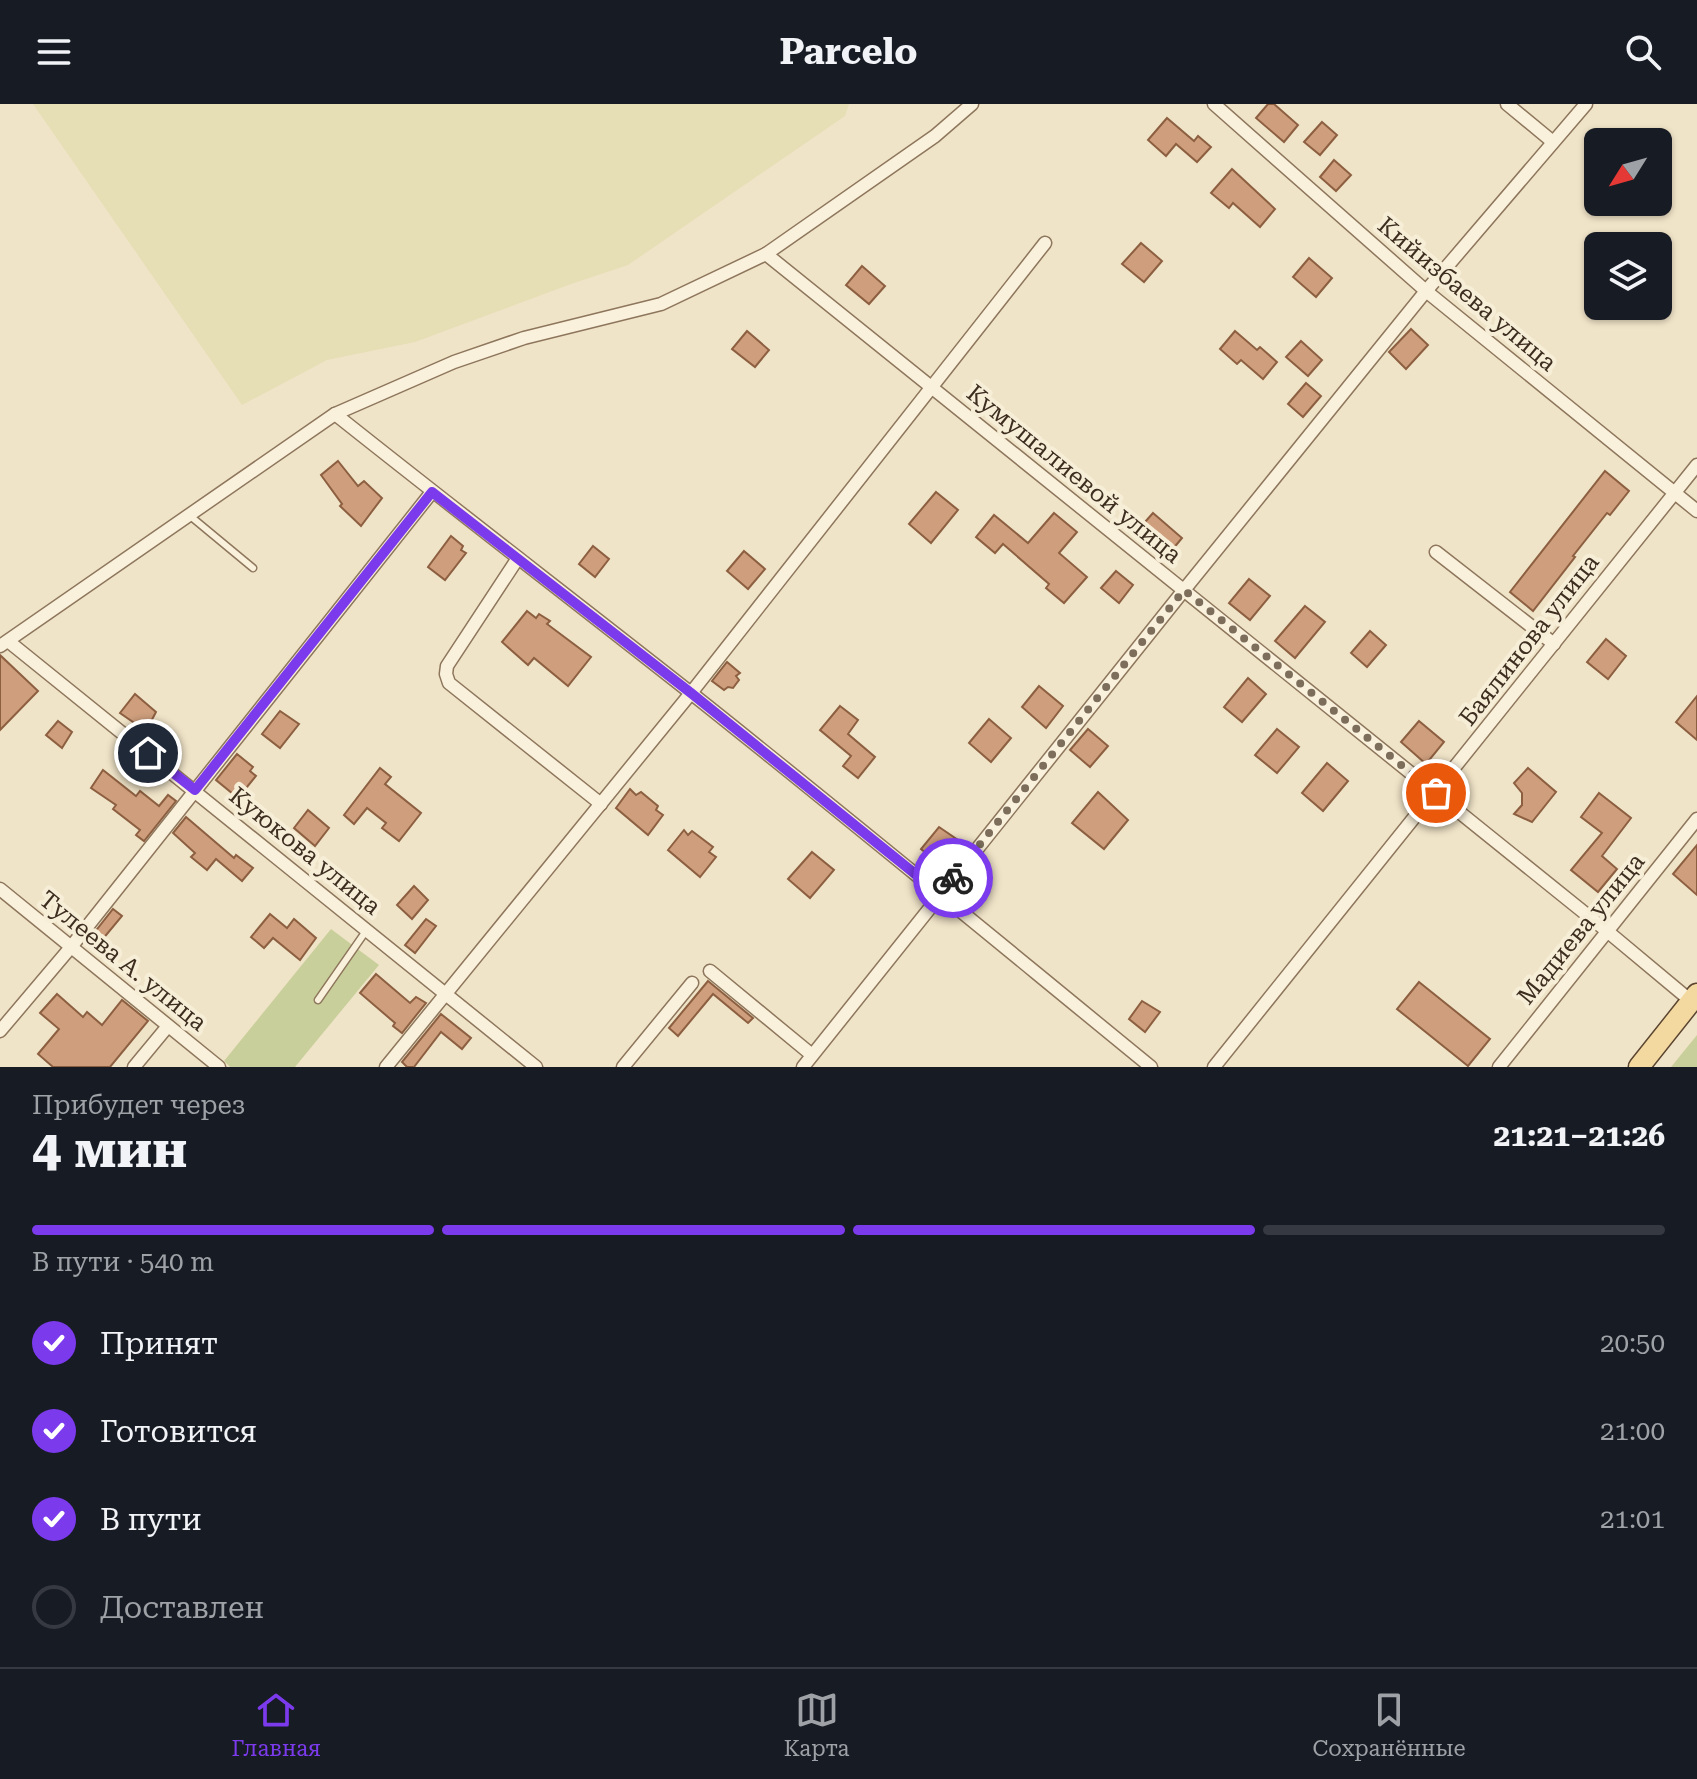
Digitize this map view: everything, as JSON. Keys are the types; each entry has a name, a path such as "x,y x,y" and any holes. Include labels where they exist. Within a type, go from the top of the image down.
{"main road":[{"path":"1639,1067 1694,998"}],"street":[{"path":"4,644 335,414 454,362 510,343 661,304 766,254 935,136 972,104"},
{"name":"Кийизбаева улица","path":"1214,104 1426,291 1697,511"},
{"path":"1507,104 1553,142"},
{"path":"803,1067 1426,291 1586,104"},
{"path":"386,1067 691,693 1045,243"},
{"name":"Кумушалиевой улица","path":"766,254 1694,998"},
{"path":"335,414 691,693 1151,1067"},
{"name":"Баялинова улица","path":"1214,1067 1697,465"},
{"path":"0,1031 71,947 432,492"},
{"path":"1436,552 1554,644"},
{"path":"518,558 447,666 449,683 601,804"},
{"name":"Куюкова улица","path":"4,644 195,790 536,1067"},
{"name":"Мадиева улица","path":"1499,1067 1697,819"},
{"name":"Тулеева А. улица","path":"0,889 219,1067"},
{"path":"710,971 812,1055"},
{"path":"623,1067 692,983"},
{"path":"134,1067 168,1026"}],"lane":[{"path":"189,515 253,568"},
{"path":"318,1000 367,930"}],"shaded area":[{"path":"33,104 849,104 845,116 628,265 415,342 327,360 242,405"}],"green space":[{"path":"331,929 379,965 295,1067 230,1067 224,1061"},
{"path":"1697,1035 1697,1067 1671,1067"}],"building":[{"path":"1268,104 1274,104 1298,125 1284,142 1256,118"},
{"path":"1167,118 1194,141 1198,136 1211,147 1197,162 1176,144 1166,156 1148,140"},
{"path":"1322,122 1337,135 1320,155 1304,142"},
{"path":"1334,160 1351,175 1336,191 1320,177"},
{"path":"1232,169 1275,209 1260,227 1233,203 1229,208 1211,193"},
{"path":"1141,243 1162,261 1144,282 1122,264"},
{"path":"1309,258 1332,278 1316,297 1293,277"},
{"path":"862,266 885,286 869,304 846,285"},
{"path":"1411,329 1428,345 1406,369 1389,352"},
{"path":"747,331 769,350 755,367 732,349"},
{"path":"1235,331 1277,362 1263,379 1241,360 1237,364 1220,349"},
{"path":"1301,341 1322,360 1308,376 1286,357"},
{"path":"1306,383 1321,396 1303,417 1288,404"},
{"path":"1001,409 1029,433 1022,442 994,418"},
{"path":"338,461 358,486 364,481 382,498 361,526 340,506 342,504 321,475"},
{"path":"1605,471 1629,491 1610,515 1607,513 1533,611 1510,592"},
{"path":"936,492 958,510 931,543 909,524"},
{"path":"1054,513 1077,532 1059,553 1087,577 1064,603 1046,588 1049,584 1003,544 995,553 976,537 994,515 1028,543"},
{"path":"1153,513 1182,538 1167,556 1137,531"},
{"path":"451,536 466,553 445,580 428,567"},
{"path":"593,546 609,559 595,577 579,564"},
{"path":"744,551 765,569 748,589 727,571"},
{"path":"1116,571 1133,585 1119,603 1101,588"},
{"path":"1249,579 1270,596 1250,620 1229,603"},
{"path":"1305,606 1325,622 1295,658 1275,641"},
{"path":"527,611 536,618 539,614 550,621 547,624 591,657 568,686 534,658 528,665 502,642"},
{"path":"1370,631 1386,645 1367,667 1351,653"},
{"path":"1606,639 1626,656 1608,679 1587,662"},
{"path":"0,655 38,691 0,730"},
{"path":"727,662 740,673 733,688 724,690 712,681"},
{"path":"1248,678 1266,694 1242,722 1224,707"},
{"path":"1039,686 1063,706 1046,728 1022,707"},
{"path":"135,694 156,712 146,731 120,713"},
{"path":"1697,696 1697,740 1676,722"},
{"path":"840,706 858,720 848,734 875,757 858,778 843,766 851,756 820,730"},
{"path":"280,711 299,724 280,748 262,734"},
{"path":"989,719 1011,738 991,762 969,743"},
{"path":"58,721 72,732 62,748 46,735"},
{"path":"1419,721 1444,742 1426,764 1401,742"},
{"path":"1088,729 1108,746 1090,767 1070,750"},
{"path":"1277,729 1299,747 1277,773 1255,755"},
{"path":"237,754 253,767 250,771 256,776 238,798 216,780"},
{"path":"1327,763 1348,781 1323,811 1302,793"},
{"path":"380,768 391,777 385,784 421,813 399,841 382,828 386,823 367,808 354,824 344,815"},
{"path":"1528,768 1556,792 1532,822 1514,814 1522,805 1522,793 1514,783"},
{"path":"103,770 136,796 140,791 159,806 168,795 176,801 144,841 136,835 140,830 113,809 116,805 91,788"},
{"path":"630,789 636,795 641,792 658,806 656,810 663,815 648,835 616,808"},
{"path":"1098,792 1128,820 1104,849 1072,823"},
{"path":"1599,793 1631,818 1602,856 1617,869 1598,892 1571,870 1602,833 1581,817"},
{"path":"308,810 329,828 315,846 294,828"},
{"path":"186,817 234,858 236,855 253,868 242,881 216,859 207,870 191,857 195,853 173,833"},
{"path":"939,827 958,840 940,864 921,849"},
{"path":"684,830 688,835 692,831 713,847 709,852 716,857 700,877 668,850"},
{"path":"1697,845 1697,895 1673,874"},
{"path":"812,852 834,870 810,898 788,879"},
{"path":"414,886 428,900 412,919 397,905"},
{"path":"113,909 122,916 102,940 94,933"},
{"path":"270,914 287,928 294,919 316,938 300,960 273,938 264,948 251,937"},
{"path":"426,919 436,926 415,953 405,945"},
{"path":"376,974 410,1003 416,997 426,1003 402,1033 393,1026 395,1023 360,993"},
{"path":"708,981 753,1018 748,1023 713,994 678,1036 669,1028"},
{"path":"1419,982 1490,1039 1468,1066 1397,1009"},
{"path":"57,994 83,1017 87,1012 102,1025 122,1000 148,1021 110,1067 53,1067 38,1054 59,1029 40,1013"},
{"path":"1142,1001 1160,1012 1145,1032 1129,1019"},
{"path":"441,1014 471,1038 462,1049 441,1032 414,1067 407,1067 402,1062"}],"way so far":[{"path":"953,878 1184,590 1436,793"}],"route":[{"path":"148,753 195,790 432,492 691,693 940,894 953,878"}]}
